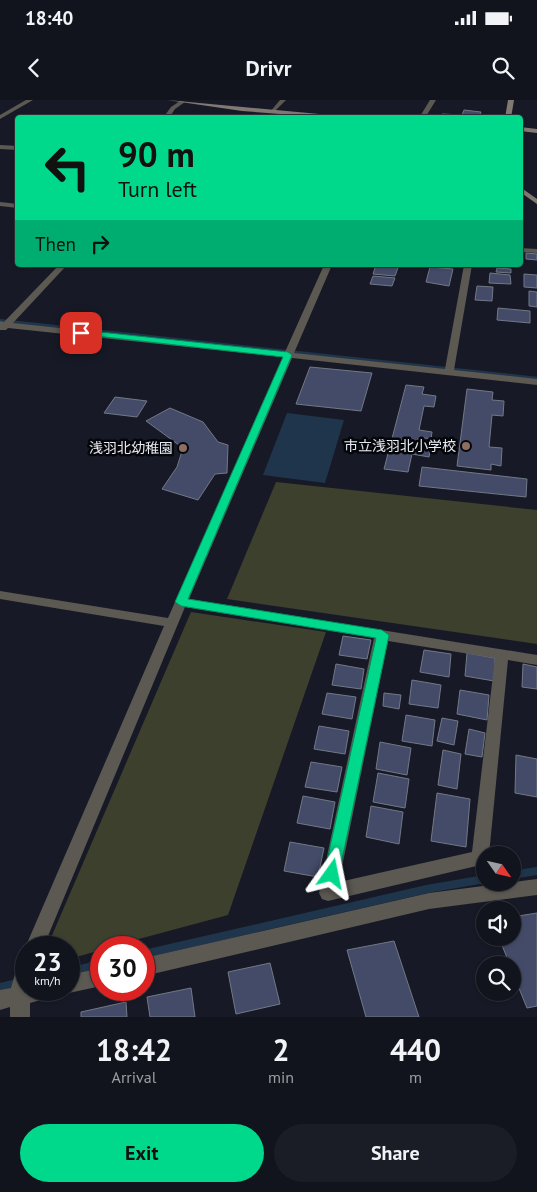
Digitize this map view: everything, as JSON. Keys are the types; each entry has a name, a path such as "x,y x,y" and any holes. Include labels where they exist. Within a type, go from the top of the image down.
{"street":[{"path":"0,117 30,100"},
{"path":"170,100 322,115"},
{"path":"272,111 283,100"},
{"path":"424,115 433,100"},
{"path":"508,115 511,100"},
{"path":"168,115 180,101"},
{"path":"523,129 537,131"},
{"path":"0,147 15,148"},
{"path":"523,191 537,202"},
{"path":"0,204 15,206"},
{"path":"523,250 537,252"},
{"path":"2,327 61,267"},
{"path":"39,936 181,602 327,267"},
{"path":"448,373 468,267"},
{"path":"2,327 537,382"},
{"path":"0,595 172,623"},
{"path":"181,602 537,660"},
{"path":"382,635 328,893 480,858 502,654"},
{"path":"155,964 429,902 537,888"},
{"path":"0,1000 15,997"},
{"path":"20,1001 20,1017"}],"green space":[{"path":"276,482 537,510 537,644 227,599"},
{"path":"191,612 326,632 228,915 150,936 90,936 90,953 80,956 80,936 52,936"}],"water":[{"path":"287,413 344,420 325,483 263,475"}],"building":[{"path":"464,110 481,112 480,115 462,115"},
{"path":"526,253 537,254 537,260 526,259"},
{"path":"375,267 398,267 395,276 373,274"},
{"path":"430,267 453,269 449,286 426,282"},
{"path":"497,268 511,269 511,273 496,272"},
{"path":"490,273 510,275 511,284 489,283"},
{"path":"524,274 537,275 537,288 524,287"},
{"path":"373,276 395,278 392,286 370,284"},
{"path":"477,286 493,287 492,301 475,300"},
{"path":"529,291 537,292 537,307 529,306"},
{"path":"498,308 530,311 530,323 497,320"},
{"path":"310,367 372,373 361,411 296,404"},
{"path":"406,385 424,387 422,394 436,396 434,407 424,406 419,430 432,432 431,439 419,437 418,440 432,442 429,457 412,454 408,472 384,469"},
{"path":"467,389 493,392 492,400 504,401 503,416 492,415 489,447 502,448 501,466 491,464 491,470 457,466"},
{"path":"115,397 147,401 137,417 104,413"},
{"path":"170,408 203,422 218,442 228,445 227,473 215,474 198,500 162,489 177,467 183,448 146,421"},
{"path":"422,467 527,479 526,497 419,486"},
{"path":"343,636 371,640 367,659 339,655"},
{"path":"424,650 451,654 449,677 420,672"},
{"path":"467,653 495,658 494,681 465,676"},
{"path":"336,664 364,669 361,689 332,685"},
{"path":"523,664 537,667 537,689 522,687"},
{"path":"412,680 441,685 438,708 409,704"},
{"path":"460,690 489,695 487,720 457,714"},
{"path":"327,693 356,697 352,719 322,714"},
{"path":"384,693 401,695 399,709 383,706"},
{"path":"406,715 435,720 432,746 402,741"},
{"path":"442,718 458,721 454,745 437,741"},
{"path":"319,726 349,731 345,754 314,749"},
{"path":"469,729 485,733 482,757 465,754"},
{"path":"380,742 411,748 407,775 376,769"},
{"path":"443,750 461,754 457,789 438,785"},
{"path":"516,755 537,759 537,797 515,793"},
{"path":"311,762 342,767 337,792 305,787"},
{"path":"378,773 409,779 405,808 373,802"},
{"path":"437,793 470,799 466,847 431,841"},
{"path":"303,796 335,802 330,829 297,823"},
{"path":"371,806 403,812 399,844 366,837"},
{"path":"290,842 324,848 318,877 284,871"},
{"path":"537,913 537,1006 527,1008 521,993 521,956 506,956 502,946 521,946 521,916"},
{"path":"394,941 419,1017 366,1017 347,950"},
{"path":"270,963 280,1004 236,1014 228,972"},
{"path":"191,988 195,1017 150,1017 148,1001 155,1001 155,995"},
{"path":"126,1002 127,1017 81,1017 81,1012"}],"waterway":[{"path":"0,321 141,336"},
{"path":"129,335 537,379"},
{"path":"521,874 537,871"},
{"path":"155,951 427,889 476,881"},
{"path":"80,969 90,967"},
{"path":"0,987 15,984"}],"place":[{"name":"市立浅羽北小学校","path":"466,446"},
{"name":"浅羽北幼稚園","path":"183,448"}],"route":[{"path":"81,333 288,355 181,602 382,635 332,874"}]}
